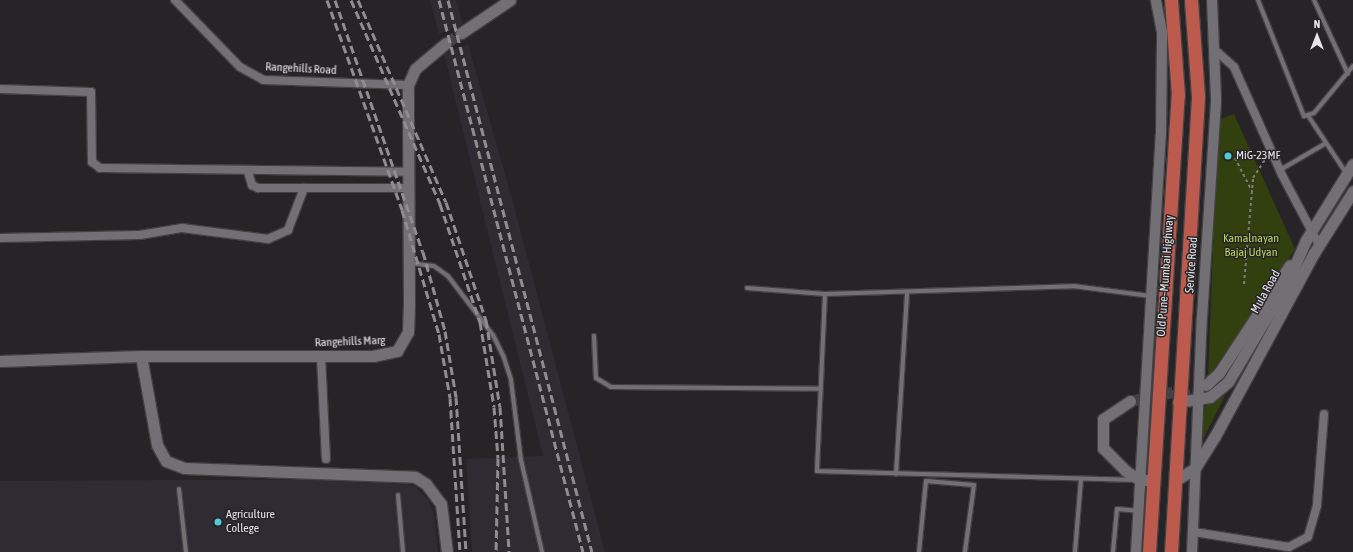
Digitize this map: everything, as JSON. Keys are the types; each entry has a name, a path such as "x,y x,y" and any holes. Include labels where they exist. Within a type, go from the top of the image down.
{"highway":[{"name":"Old Pune–Mumbai Highway","path":"1148,552 1146,480 1178,95 1171,0"},
{"name":"Old Pune–Mumbai Highway","path":"1172,552 1178,402 1198,96 1191,0"}],"main road":[{"path":"461,33 510,0"},
{"name":"Rangehills Marg","path":"0,361 141,356 385,355 401,348 408,332 408,85 415,69 446,42"},
{"name":"Mula Road","path":"1178,402 1198,400 1218,392 1228,382 1287,283 1300,252 1313,229 1353,164"},
{"path":"1176,480 1195,468 1319,245 1353,191"},
{"path":"1206,385 1219,373 1300,252"},
{"path":"141,356 157,445 166,461 184,468 415,478 430,488 441,504 447,552"},
{"path":"1130,401 1103,419 1101,438 1107,456 1146,480"}],"street":[{"name":"Rangehills Road","path":"175,0 240,67 263,80 408,85"},
{"path":"1136,552 1138,511 1146,480 1150,296 1161,136 1162,32 1156,0"},
{"name":"Service Road","path":"1192,552 1194,532 1198,400 1216,99 1212,0"},
{"path":"1214,49 1234,67 1280,170 1313,229 1319,245"},
{"path":"0,89 91,92 92,162 100,168 248,172 407,172"},
{"path":"248,172 254,187 407,188"},
{"path":"0,238 140,235 182,228 268,239 288,230 304,188"},
{"path":"321,356 326,458"},
{"path":"1194,532 1289,547 1308,537 1317,505 1324,414"}],"lane":[{"path":"1258,0 1300,109 1309,116 1347,174"},
{"path":"1314,0 1348,74"},
{"path":"1309,116 1348,74 1353,66"},
{"path":"1280,170 1326,143"},
{"path":"408,263 434,266 448,276 493,336 504,358 512,380 521,460 542,552"},
{"path":"746,288 825,294 907,293 1040,286 1150,296"},
{"path":"896,474 907,293"},
{"path":"825,294 817,471 1146,480"},
{"path":"594,336 596,378 611,387 821,389"},
{"path":"919,552 926,475"},
{"path":"1075,552 1081,479"},
{"path":"926,482 974,485 965,552"},
{"path":"179,489 186,552"},
{"path":"398,495 403,552"},
{"path":"1113,552 1117,509 1138,511"}],"path":[{"path":"1244,284 1255,171 1272,151"},
{"path":"1235,158 1253,193"}],"shaded area":[{"path":"430,0 456,0 463,24 439,34"},
{"path":"468,44 512,199 605,552 472,552 466,459 543,456 444,54"},
{"name":"Agriculture College","path":"371,479 400,481 416,487 428,500 434,514 438,552 0,552 0,481"}],"green space":[{"name":"Kamalnayan Bajaj Udyan","path":"1234,114 1295,249 1208,378 1218,120"},
{"path":"1225,396 1199,447 1201,408"}],"tunnel":[{"path":"446,43 461,33"},
{"path":"1130,401 1206,385"}],"railway":[{"path":"327,0 402,210 439,334 450,398 460,552"},
{"path":"335,0 423,252 445,331 456,397 466,550"},
{"path":"351,0 440,204 480,322 494,407 498,458 496,552"},
{"path":"358,0 446,202 486,320 500,407 509,552"},
{"path":"439,0 583,552"},
{"path":"448,0 592,552"}],"place":[{"name":"MiG-23MF","path":"1228,156"},
{"name":"Agriculture College","path":"218,522"}]}
